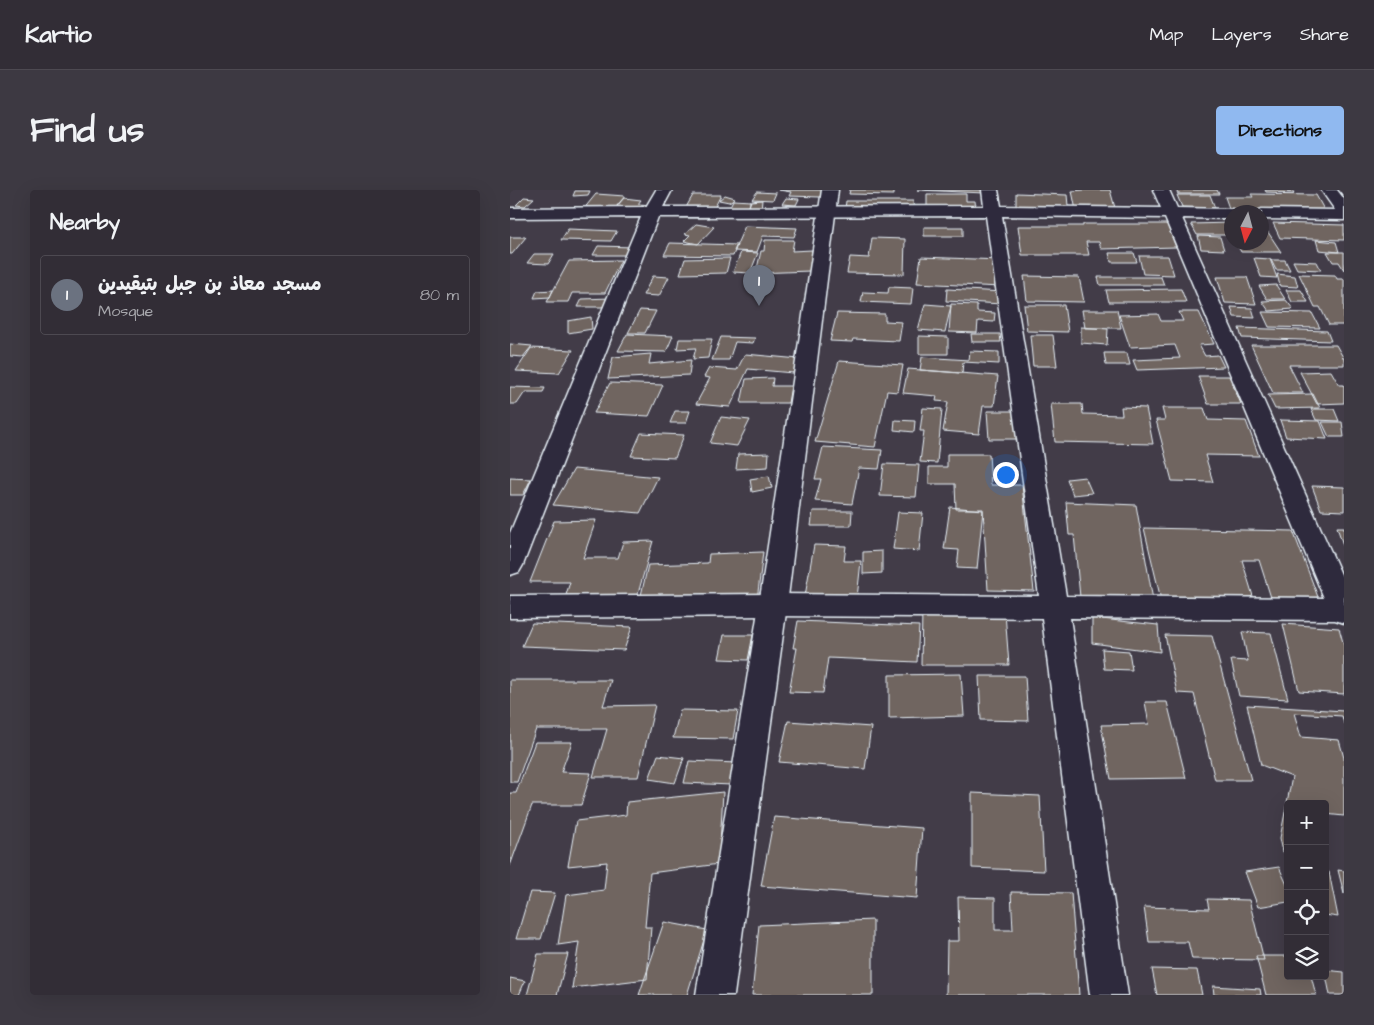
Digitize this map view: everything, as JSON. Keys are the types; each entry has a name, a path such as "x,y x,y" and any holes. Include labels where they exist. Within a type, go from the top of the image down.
{"street":[{"path":"510,565 652,212 664,190"},
{"path":"510,607 773,605 1054,606 1344,610 1161,190"},
{"path":"1329,190 1344,210"},
{"path":"510,213 652,212 828,201 991,200 1170,213 1224,214"},
{"path":"991,200 1054,606 1109,995"},
{"path":"715,995 773,605 828,201"},
{"path":"1269,214 1344,215"}],"building":[{"path":"779,190 822,190 820,197 789,196 791,192"},
{"path":"850,190 894,190 894,195 849,194"},
{"path":"917,190 985,190 985,193"},
{"path":"1110,190 1117,215 1077,215 1072,191"},
{"path":"1176,190 1217,190 1219,194 1178,194"},
{"path":"1265,190 1292,190 1294,193 1266,192"},
{"path":"575,191 590,191 588,195 573,196"},
{"path":"757,192 776,193 773,200 752,199"},
{"path":"1016,193 1067,195 1069,217 1016,215"},
{"path":"596,194 625,196 608,217 578,216"},
{"path":"927,194 966,194 966,201 975,201 976,210 927,210"},
{"path":"1251,194 1316,195 1327,215 1269,213 1269,205 1228,205 1225,197 1253,197"},
{"path":"693,195 721,195 709,218 680,218"},
{"path":"725,195 735,198 729,202 719,200"},
{"path":"1177,195 1210,195 1215,208 1182,207"},
{"path":"524,197 534,198 525,206 516,205"},
{"path":"624,198 641,200 638,204 652,205 644,216 616,215 622,207 617,206"},
{"path":"786,198 799,199 796,205 782,204"},
{"path":"733,200 751,201 744,217 725,216"},
{"path":"762,200 761,211 749,211 750,201"},
{"path":"846,201 913,201 914,216 844,216"},
{"path":"1224,223 1224,235 1197,235 1191,224"},
{"path":"1273,223 1344,225 1344,240 1280,238"},
{"path":"696,224 714,227 698,244 684,241 690,235 685,234"},
{"path":"1083,224 1167,224 1176,247 1101,249 1099,242 1086,242 1089,255 1022,255 1018,226 1083,226"},
{"path":"745,226 797,228 794,237 763,236 757,252 734,251"},
{"path":"924,227 963,227 963,236 924,236"},
{"path":"568,229 617,231 611,241 561,240"},
{"path":"1269,234 1281,252 1241,252 1240,250 1269,250"},
{"path":"1198,236 1220,237 1224,250 1201,249"},
{"path":"510,237 526,237 512,254 510,254"},
{"path":"872,238 905,239 904,274 847,273 850,257 869,258"},
{"path":"765,240 794,240 792,251 812,250 810,271 756,273 761,251 764,251"},
{"path":"1316,240 1336,242 1339,252 1319,250"},
{"path":"670,243 737,245 733,256 664,255"},
{"path":"598,246 634,247 629,255 593,255"},
{"path":"741,252 758,253 750,273 733,272"},
{"path":"1327,252 1344,252 1344,270 1339,262 1333,262"},
{"path":"1109,253 1134,253 1137,262 1111,262"},
{"path":"534,254 554,254 548,264 527,263"},
{"path":"1139,256 1168,256 1174,275 1143,274"},
{"path":"921,257 1001,260 1001,287 917,283"},
{"path":"730,258 726,273 680,274 685,259"},
{"path":"1254,258 1270,259 1277,278 1261,277"},
{"path":"621,260 605,293 572,293 568,302 547,302 569,261"},
{"path":"1271,260 1285,260 1290,270 1276,270"},
{"path":"1293,261 1317,262 1321,270 1297,269"},
{"path":"1277,274 1295,276 1298,287 1280,286"},
{"path":"1299,274 1335,275 1337,279 1344,279 1344,325 1329,325 1320,307 1315,307"},
{"path":"653,276 669,277 659,296 643,295"},
{"path":"1024,276 1079,277 1084,302 1027,301"},
{"path":"1098,277 1161,277 1164,285 1100,285"},
{"path":"1217,277 1247,277 1256,304 1225,303"},
{"path":"1276,285 1285,299 1267,299 1259,286"},
{"path":"889,287 913,288 911,304 861,302 863,292 888,293"},
{"path":"947,289 1003,292 1003,304 946,301"},
{"path":"1181,289 1186,302 1109,302 1106,290"},
{"path":"553,290 550,297 534,298 537,291"},
{"path":"1286,290 1301,290 1308,302 1292,302"},
{"path":"611,298 607,307 578,307 582,299"},
{"path":"1286,300 1293,309 1269,311 1262,301"},
{"path":"925,304 951,306 945,332 918,330"},
{"path":"951,304 977,305 977,312 995,313 994,322 978,321 977,333 949,332"},
{"path":"1024,305 1064,305 1068,332 1027,331"},
{"path":"1231,307 1252,308 1255,318 1234,317"},
{"path":"640,310 656,311 645,333 628,333"},
{"path":"1082,310 1117,310 1121,328 1085,328"},
{"path":"1179,312 1199,312 1214,344 1199,345 1205,356 1218,355 1224,367 1137,370 1133,360 1180,358 1175,345 1130,347 1119,315 1158,314 1161,321 1183,321"},
{"path":"1262,312 1312,313 1320,328 1269,327"},
{"path":"837,313 885,314 885,321 902,322 899,341 853,339 852,342 830,341"},
{"path":"591,317 592,329 568,333 568,321"},
{"path":"1081,327 1108,329 1107,345 1081,343"},
{"path":"1239,328 1327,331 1331,341 1242,338"},
{"path":"627,334 673,336 666,352 618,351"},
{"path":"971,334 1000,334 1001,342 972,342"},
{"path":"1030,335 1053,335 1057,366 1033,366"},
{"path":"919,336 948,337 948,354 919,354"},
{"path":"721,337 755,338 753,343 735,342 729,360 712,360"},
{"path":"679,339 712,339 708,358 693,359 696,348 677,349"},
{"path":"510,344 532,346 523,357 510,356"},
{"path":"1251,345 1336,345 1344,359 1344,365 1289,365 1303,393 1273,393"},
{"path":"531,348 573,350 559,373 516,371"},
{"path":"970,351 999,352 999,364 963,362 962,373 920,370 922,357 969,360"},
{"path":"1104,353 1127,353 1130,365 1106,365"},
{"path":"651,354 649,364 691,360 689,375 608,379 613,357"},
{"path":"745,354 799,359 793,373 748,369 730,407 696,404 710,378 704,377 709,368 737,370"},
{"path":"839,361 903,365 898,392 887,391 875,447 815,442"},
{"path":"908,369 998,376 994,406 983,406 979,434 943,431 948,402 936,401 937,396 903,393"},
{"path":"1331,371 1339,385 1344,385 1344,403 1317,404 1300,372"},
{"path":"1198,376 1229,376 1241,404 1208,404"},
{"path":"773,378 772,386 791,386 788,403 741,403 746,379"},
{"path":"610,383 663,385 649,416 594,413"},
{"path":"510,387 545,388 543,392 525,392 517,404 510,404"},
{"path":"1313,394 1320,408 1275,409 1268,395"},
{"path":"1051,404 1082,404 1083,414 1122,415 1121,407 1146,408 1153,444 1055,442"},
{"path":"923,408 942,409 937,463 920,462 924,431 920,431"},
{"path":"1162,408 1204,408 1208,420 1246,421 1259,456 1205,455 1213,482 1172,481 1156,420 1165,420"},
{"path":"1311,409 1334,409 1339,421 1316,420"},
{"path":"675,411 690,411 686,423 670,423"},
{"path":"987,411 1014,411 1017,439 989,439"},
{"path":"721,417 750,420 737,446 710,443"},
{"path":"895,420 915,421 914,432 894,430"},
{"path":"1280,420 1320,421 1327,439 1286,437"},
{"path":"1322,422 1342,422 1344,437 1329,437"},
{"path":"641,433 684,435 675,458 631,456"},
{"path":"823,447 882,450 879,469 859,468 852,504 815,501 821,479 815,479"},
{"path":"769,453 768,467 736,469 738,454"},
{"path":"947,454 989,454 991,485 1022,485 1034,591 988,590 983,509 956,509 955,484 929,484 929,467 947,467"},
{"path":"884,464 919,465 916,497 880,496"},
{"path":"574,469 658,477 640,513 553,505"},
{"path":"769,476 772,488 752,492 750,479"},
{"path":"1085,477 1092,493 1073,495 1067,479"},
{"path":"510,478 531,479 523,495 510,495"},
{"path":"1312,486 1344,487 1344,511 1321,510"},
{"path":"1066,502 1136,505 1153,600 1080,597 1074,535 1069,535"},
{"path":"950,507 983,510 977,569 957,568 959,550 944,549"},
{"path":"813,511 852,511 851,526 811,526"},
{"path":"898,512 923,513 919,551 893,549"},
{"path":"596,520 583,558 618,558 623,542 653,541 637,597 565,598 570,582 530,582 554,521"},
{"path":"1337,527 1344,527 1344,548"},
{"path":"1144,528 1293,531 1321,605 1273,604 1259,560 1242,560 1256,606 1162,604"},
{"path":"814,545 846,546 844,561 861,561 857,598 805,596"},
{"path":"882,551 882,573 863,574 863,552"},
{"path":"763,552 757,600 639,604 648,565 708,563 709,554"},
{"path":"922,612 1005,613 1009,665 921,665"},
{"path":"1092,618 1158,625 1160,652 1092,643"},
{"path":"798,621 919,626 917,662 828,658 823,693 789,692 797,648 793,648"},
{"path":"532,623 632,627 624,650 522,646"},
{"path":"1283,624 1339,628 1344,646 1344,694 1299,691"},
{"path":"1242,632 1271,633 1288,699 1239,696 1231,660 1248,661"},
{"path":"724,635 753,635 748,660 719,659"},
{"path":"1165,635 1212,636 1251,780 1215,780 1194,694 1177,693"},
{"path":"1102,649 1129,651 1132,670 1104,669"},
{"path":"961,674 964,716 889,718 889,675"},
{"path":"979,676 1025,676 1028,721 981,720"},
{"path":"510,680 611,680 603,706 655,705 638,777 593,777 607,729 536,729 517,782 510,782"},
{"path":"1145,702 1167,702 1186,778 1111,779 1101,725 1149,724"},
{"path":"1247,705 1344,711 1344,724 1342,716 1294,713 1301,737 1339,740 1344,758 1344,816 1329,814 1329,800 1287,800 1292,777 1261,765"},
{"path":"680,710 738,711 733,739 673,738"},
{"path":"788,721 871,727 865,769 779,762"},
{"path":"535,742 572,742 561,772 591,773 581,805 532,805 510,866 510,793 516,793"},
{"path":"658,755 684,758 675,783 649,779"},
{"path":"689,761 737,763 732,785 684,783"},
{"path":"723,792 719,864 650,873 645,927 651,927 647,979 572,988 579,942 558,945 566,895 604,890 607,862 568,866 576,821 626,815 627,802"},
{"path":"972,793 1040,796 1044,871 972,868"},
{"path":"774,817 922,828 917,898 761,886"},
{"path":"1284,818 1284,852 1280,838"},
{"path":"1279,867 1284,878 1284,903 1258,907 1245,872"},
{"path":"1338,870 1344,871 1344,894"},
{"path":"1329,872 1338,917 1329,916"},
{"path":"530,892 555,893 541,939 516,939"},
{"path":"1011,892 1071,893 1079,995 946,995 947,941 959,941 958,897 995,898 995,930 1013,930"},
{"path":"1207,899 1249,900 1264,960 1192,959 1188,942 1149,942 1144,907 1209,909"},
{"path":"873,920 873,995 752,995 759,925"},
{"path":"664,922 707,930 687,995 639,995"},
{"path":"538,954 568,954 557,995 527,995"},
{"path":"1256,956 1284,956 1284,980 1312,980 1316,995 1266,995"},
{"path":"1152,969 1197,970 1202,995 1157,995"},
{"path":"1329,970 1344,972 1344,995 1330,995 1327,980 1329,980"},
{"path":"510,978 525,981 519,995 510,995"},
{"path":"1213,986 1260,989 1261,995 1214,995"}],"place":[{"name":"مسجد معاذ بن جبل بتيقيدين","path":"759,306"}]}
